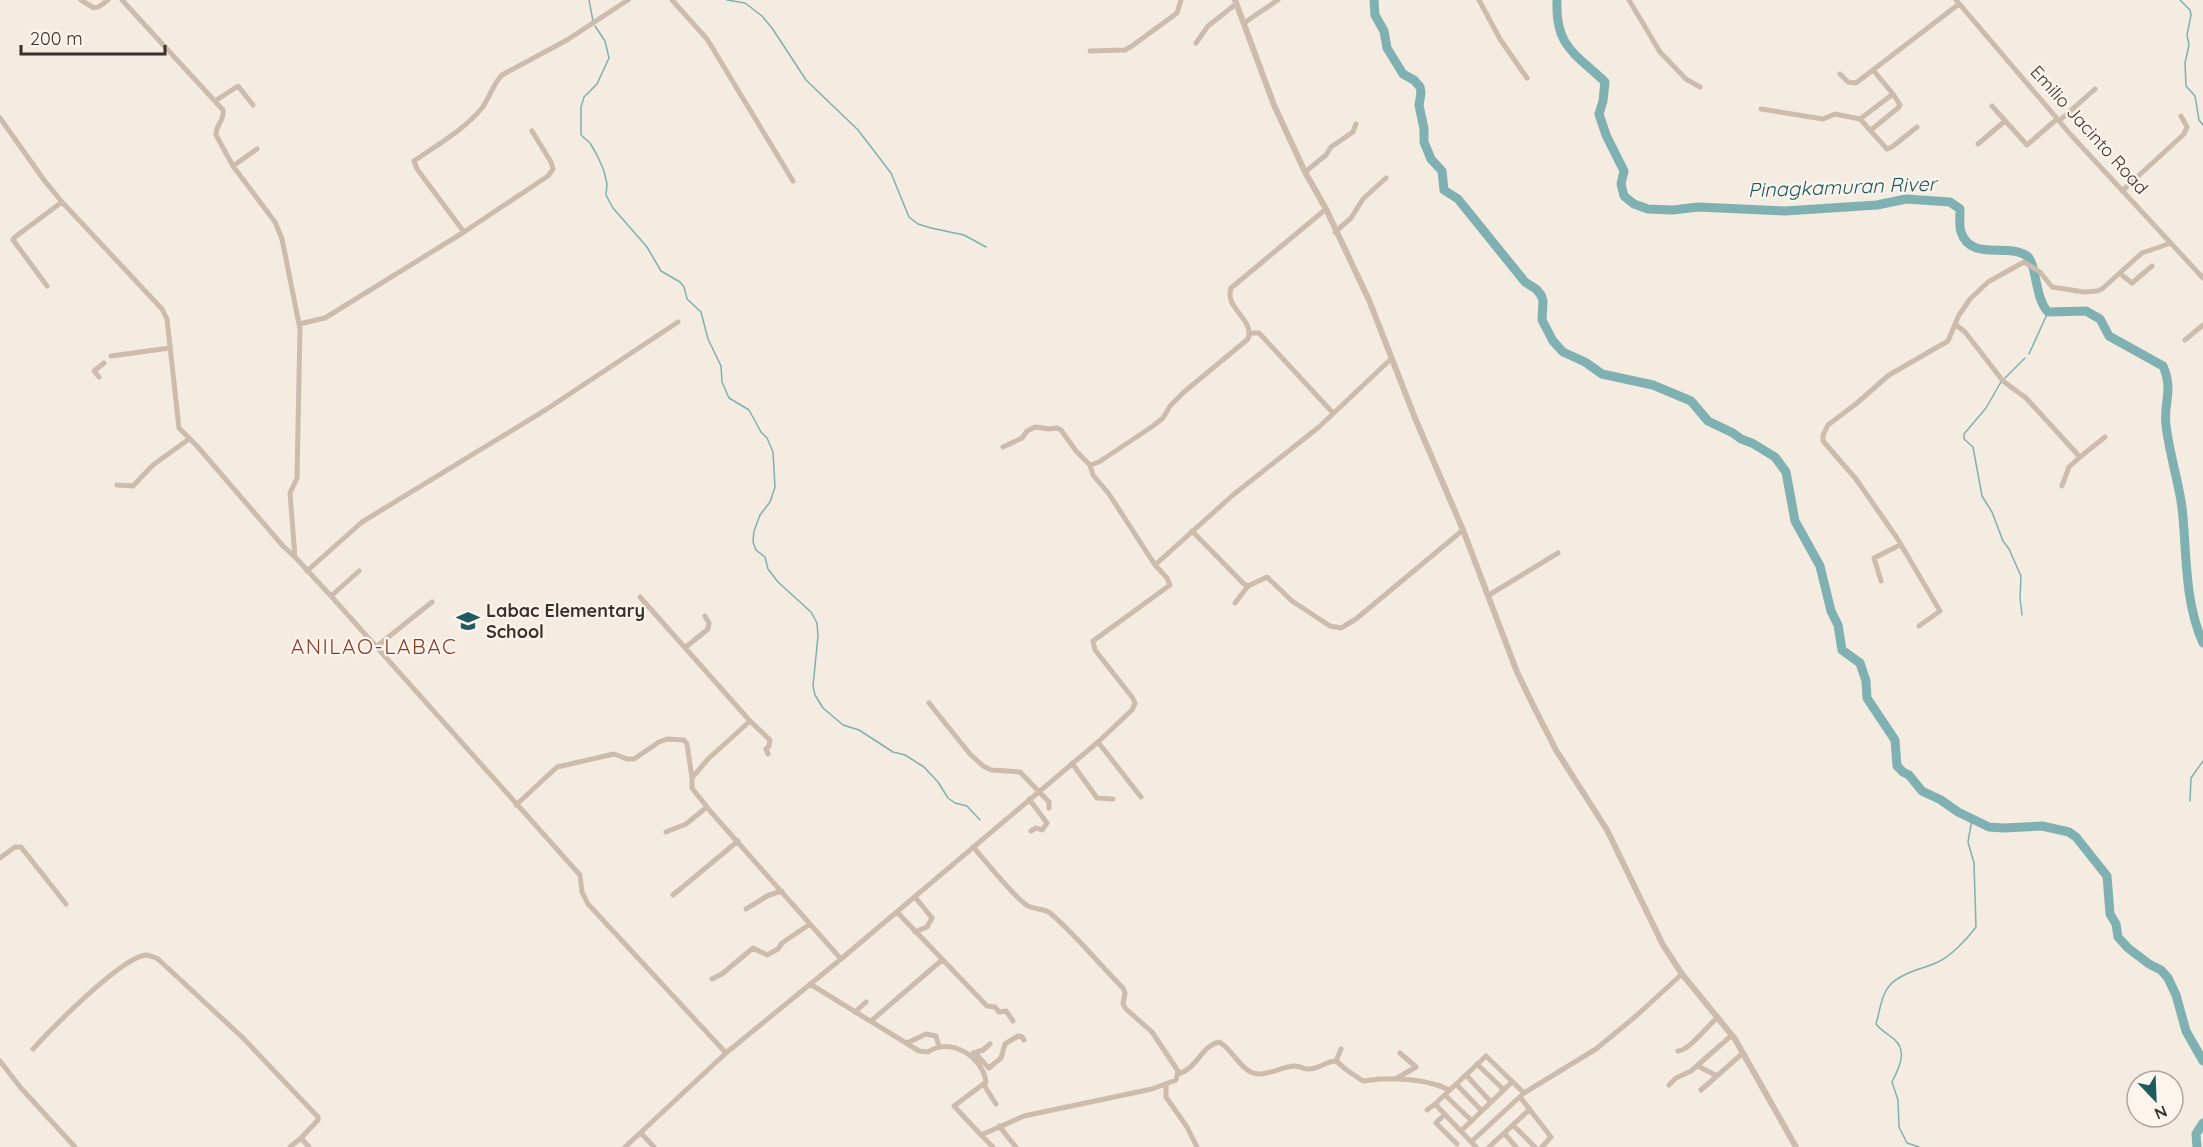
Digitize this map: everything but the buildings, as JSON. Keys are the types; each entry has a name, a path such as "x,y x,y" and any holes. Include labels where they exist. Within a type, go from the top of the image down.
{"street":[{"path":"81,0 94,8 108,0"},
{"path":"122,0 215,101 224,114 216,135 233,166 275,222 282,239 299,324 297,478 290,493 295,556"},
{"path":"464,232 417,169 414,161 466,124 483,107 502,75 590,26 628,0"},
{"path":"672,0 707,39 793,182"},
{"path":"1090,51 1125,50 1177,13 1181,0"},
{"path":"1244,23 1278,0"},
{"path":"1479,0 1500,39 1527,78"},
{"path":"1629,0 1660,52 1686,79 1700,87"},
{"path":"1196,44 1212,22 1236,2 1274,105 1369,300 1414,418 1463,530 1517,672 1535,709 1556,750 1608,830 1649,919 1682,974 1732,1035 1796,1147"},
{"path":"1840,74 1853,84 1958,2"},
{"name":"Emilio Jacinto Road","path":"1958,2 2058,120 2203,278"},
{"path":"1871,130 1900,105 1873,70"},
{"path":"215,101 238,86 253,105"},
{"path":"1992,106 2027,145 2095,89"},
{"path":"1860,119 1893,93"},
{"path":"1761,109 1822,120 1835,114 1860,119 1889,149 1917,127"},
{"path":"2122,191 2184,134 2187,127 2181,116"},
{"path":"0,118 62,202 162,309 167,319 179,428 183,444"},
{"path":"1978,144 2005,122"},
{"path":"1305,172 1326,155 1331,147 1353,132 1356,124"},
{"path":"299,324 325,318 464,232 548,176 553,169 551,162 532,131"},
{"path":"233,166 257,148"},
{"path":"1335,232 1351,218 1363,199 1386,178"},
{"path":"47,286 13,240 62,202"},
{"path":"1090,465 1100,462 1158,422 1170,406 1248,339 1249,327 1231,301 1229,295 1231,288 1326,209"},
{"path":"1919,626 1940,612 1900,545 1856,479 1823,441 1828,425 1889,375 1948,341 1970,299 1988,282 2024,262 2040,272 2052,287 2091,292 2102,289 2142,253 2171,243"},
{"path":"2121,274 2132,283 2152,266"},
{"path":"307,571 362,522 547,409 678,322"},
{"path":"1955,324 1965,332 2003,381 2026,398 2080,457"},
{"path":"2185,340 2203,325"},
{"path":"1250,333 1259,333 1333,413"},
{"path":"111,356 170,348"},
{"path":"1155,564 1233,495 1319,427 1392,358"},
{"path":"99,377 94,371 104,363"},
{"path":"625,1147 726,1053 973,847 1031,802 1132,710 1135,703 1095,650 1093,641 1170,585 1167,578 1093,475 1090,465 1076,451 1061,430 1035,427 1027,431 1022,438 1003,447"},
{"path":"179,428 580,875 582,892 588,904 726,1053"},
{"path":"2062,486 2069,467 2105,437"},
{"path":"117,485 133,486 153,465 189,439"},
{"path":"1235,603 1248,586 1267,577 1303,608 1330,626 1341,628 1356,620 1463,530"},
{"path":"1192,531 1248,586"},
{"path":"1881,581 1874,558 1900,545"},
{"path":"1489,596 1558,553"},
{"path":"331,596 359,571"},
{"path":"640,597 770,740 766,749 768,754"},
{"path":"376,647 432,603"},
{"path":"686,647 708,629 709,623 705,616"},
{"path":"929,703 970,754 983,766 991,770 1020,772 1049,802 1049,808"},
{"path":"692,778 708,759 750,720"},
{"path":"516,805 557,767 614,754 634,759 659,742 667,739 684,740 687,744 692,788 841,959"},
{"path":"1098,742 1142,797"},
{"path":"1072,763 1097,798 1113,799"},
{"path":"1031,802 1047,823 1042,830 1038,828 1031,831"},
{"path":"666,832 686,824 707,807"},
{"path":"673,895 738,841"},
{"path":"0,858 15,847 21,847 66,904"},
{"path":"973,847 1028,906 1045,909 1050,913 1082,943 1092,957 1123,988 1126,1009 1152,1032 1175,1065 1178,1074 1176,1080 1166,1085 1024,1116 981,1135"},
{"path":"746,909 769,895 782,891"},
{"path":"915,897 932,918 927,927 915,932"},
{"path":"897,912 987,1006 995,1007 999,1012 1006,1011 1013,1021"},
{"path":"712,979 722,974 753,948 767,955 778,950 782,943 810,924"},
{"path":"33,1049 70,1011 125,964 143,955 151,956 158,959 242,1037 318,1117 318,1120 290,1147"},
{"path":"871,1022 942,960"},
{"path":"1471,1142 1522,1095 1596,1049 1636,1017 1682,974"},
{"path":"810,984 926,1053 939,1046 957,1047 972,1054 989,1068 1001,1058 1005,1044 1018,1036 1024,1040"},
{"path":"855,1012 867,1002"},
{"path":"1678,1051 1689,1047 1718,1017"},
{"path":"907,1043 926,1034 936,1036 939,1046"},
{"path":"1669,1085 1676,1078 1686,1075 1698,1066 1732,1035"},
{"path":"1178,1074 1190,1069 1207,1048 1216,1042 1222,1043 1234,1058 1255,1074 1296,1066 1310,1070 1336,1061 1363,1081 1379,1078 1427,1082 1450,1090"},
{"path":"972,1054 983,1050 990,1044"},
{"path":"1336,1061 1341,1049"},
{"path":"1396,1079 1416,1067 1400,1053"},
{"path":"1701,1090 1743,1053"},
{"path":"972,1054 986,1078 984,1085 954,1106 993,1147"},
{"path":"1427,1110 1486,1056 1512,1082 1522,1095 1529,1110 1551,1137 1542,1147"},
{"path":"0,1061 20,1087 75,1147"},
{"path":"1477,1064 1504,1090"},
{"path":"1698,1066 1717,1076"},
{"path":"1466,1075 1491,1102"},
{"path":"1461,1131 1512,1082"},
{"path":"1456,1084 1482,1111"},
{"path":"984,1085 996,1104"},
{"path":"1166,1085 1166,1097 1187,1126 1197,1147"},
{"path":"1444,1095 1472,1121"},
{"path":"1435,1104 1476,1147"},
{"path":"1489,1147 1529,1110"},
{"path":"1444,1114 1436,1124 1457,1144"},
{"path":"1513,1125 1535,1147"},
{"path":"999,1126 1016,1147"},
{"path":"640,1132 654,1147"},
{"path":"1504,1134 1516,1147"},
{"path":"301,1138 309,1147"}],"waterway":[{"path":"589,0 593,21"},
{"path":"727,0 745,3 762,16 806,80 858,130 891,173 909,217 918,224 964,235 986,247"},
{"path":"1374,0 1375,15 1384,31 1387,48 1403,74 1414,80 1420,87 1419,105 1424,142 1431,159 1442,171 1444,190 1458,199 1525,282 1541,295 1542,320 1553,341 1563,352 1585,362 1602,374 1653,385 1691,401 1708,421 1775,457 1786,472 1795,521 1820,566 1831,611 1838,625 1842,650 1860,663 1866,681 1867,698 1895,740 1897,766 1909,775 1922,791 1989,827 2042,826 2069,832 2076,837 2107,876 2110,914 2116,924 2118,937 2128,948 2161,970 2168,978 2176,995 2186,1031 2203,1061"},
{"name":"Pinagkamuran River","path":"1557,0 1557,16 1563,39 1576,56 1605,82 1599,114 1606,135 1624,171 1621,184 1624,196 1634,204 1648,209 1673,210 1698,207 1785,211 1877,205 1906,199 1950,202 1960,209 1961,232 1966,241 1973,246 1981,249 2019,252 2027,256 2033,266 2040,298 2048,312 2086,311 2100,319 2109,336 2163,366 2168,383 2165,417 2182,507 2189,593 2203,643"},
{"path":"2180,0 2190,10 2191,15 2185,63 2186,86 2195,96 2199,120 2203,125"},
{"path":"595,26 605,41 609,58 597,84 584,97 581,107 581,135 590,143 597,155 607,184 606,195 613,208 647,247 661,271 680,282 687,299 701,312 708,339 721,366 722,382 729,398 749,410 773,452 775,487 770,502 760,515 753,542 756,550 765,557 768,569 778,582 811,612 817,623 818,636 813,686 815,695 823,708 843,725 859,730 893,752 905,755 924,767 938,782 948,798 955,803 967,806 980,820"},
{"path":"2029,354 2048,312"},
{"path":"2005,378 2025,358"},
{"path":"2001,382 1986,408 1964,434 1964,439 1973,447 1982,496 1992,512 2003,541 2021,576 2022,615"},
{"path":"2190,801 2191,778 2203,761"},
{"path":"1919,1147 1907,1143 1899,1127 1898,1100 1892,1082 1901,1061 1901,1050 1895,1040 1876,1024 1883,998 1891,984 1907,974 1948,956 1976,927 1974,863 1968,842 1972,819"},
{"path":"2197,1147 2196,1134 2203,1123"}],"place":[{"name":"Labac Elementary School","path":"468,621"}],"district":[{"name":"ANILAO-LABAC","path":"374,647"}]}
